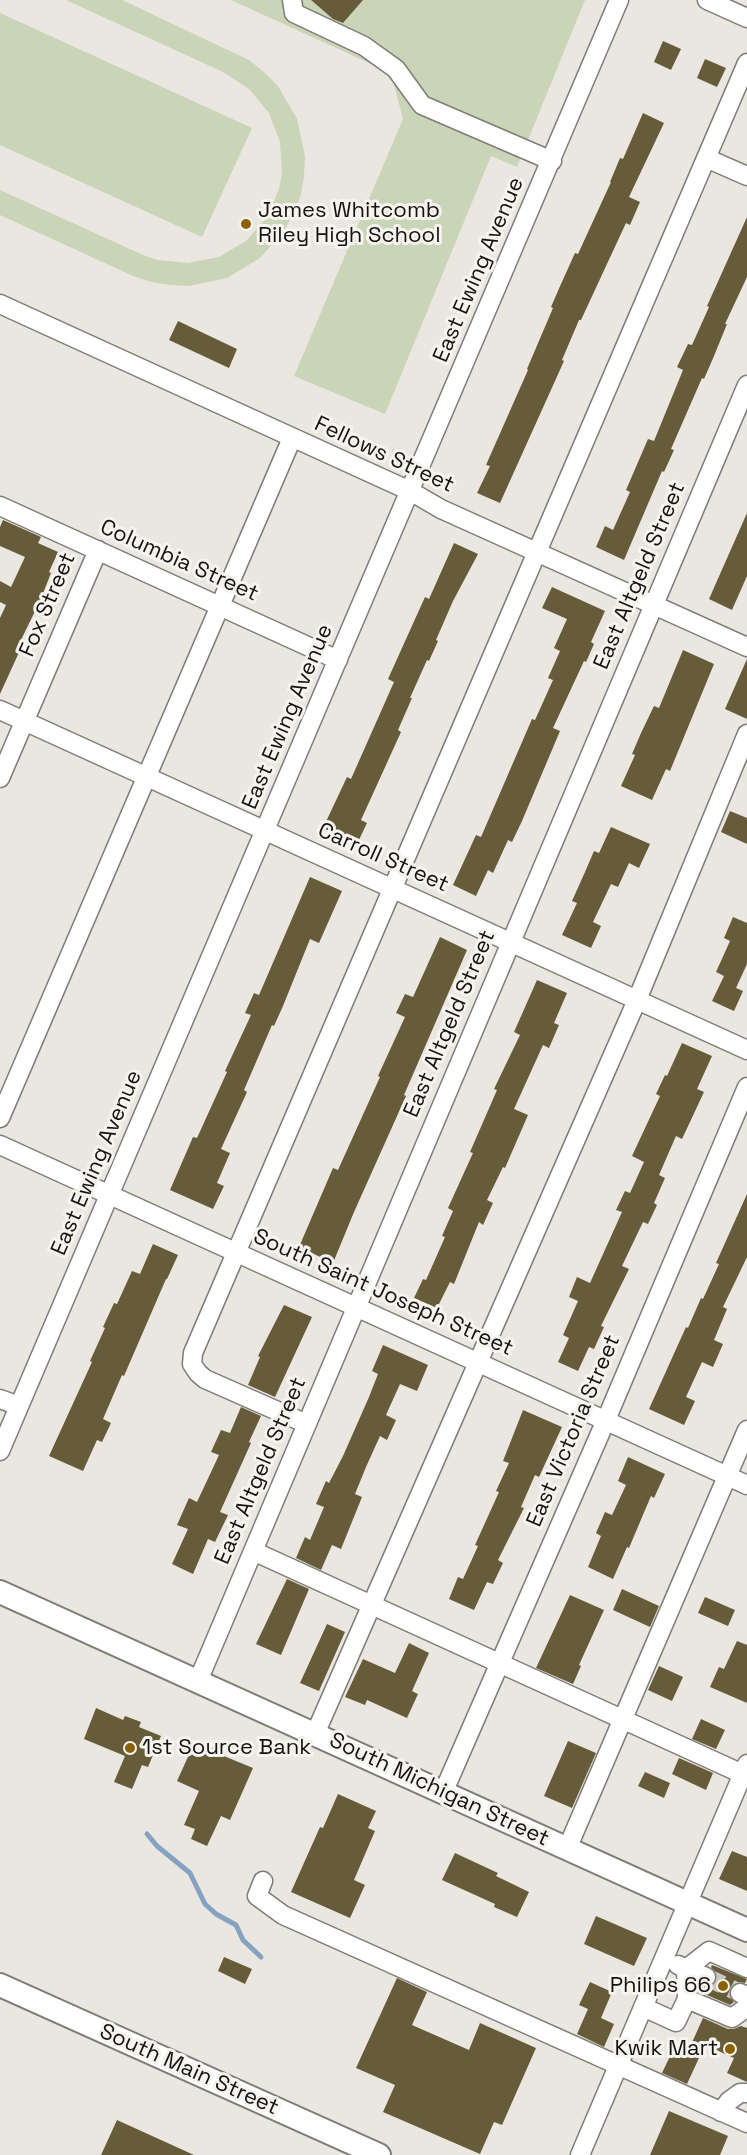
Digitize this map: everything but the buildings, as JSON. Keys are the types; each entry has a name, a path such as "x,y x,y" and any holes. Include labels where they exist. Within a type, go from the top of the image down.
{"main road":[{"name":"South Michigan Street","path":"0,1592 747,1930"},
{"name":"South Main Street","path":"0,1986 379,2155"}],"street":[{"path":"292,0 294,13 364,46 396,69 422,105 552,161"},
{"name":"East Ewing Avenue","path":"0,1451 619,0"},
{"path":"707,0 747,18"},
{"path":"307,1424 205,1378 192,1364 193,1353 747,63"},
{"path":"706,158 747,176"},
{"name":"Fellows Street","path":"0,304 410,491 441,509 747,647"},
{"name":"East Altgeld Street","path":"198,1681 747,385"},
{"path":"0,1118 292,438"},
{"name":"Columbia Street","path":"0,506 338,660"},
{"name":"Fox Street","path":"0,778 98,550"},
{"name":"Carroll Street","path":"0,710 747,1050"},
{"path":"315,1734 637,1000 747,734"},
{"name":"East Victoria Street","path":"443,1793 606,1420 747,1087"},
{"name":"South Saint Joseph Street","path":"0,1145 747,1485"},
{"path":"0,1399 18,1407"},
{"path":"567,1849 747,1430"},
{"path":"253,1551 622,1719 746,1771 580,2155"},
{"path":"263,1881 257,1896 283,1915 747,2123"},
{"path":"686,1968 709,1951 747,1968"},
{"path":"663,1959 706,1977"},
{"path":"643,2007 676,2022 687,1998 686,1968"},
{"path":"687,1998 732,2018 745,1999"},
{"path":"721,2112 729,2101 740,2093 747,2093"}],"green space":[{"path":"66,0 122,0 249,60 278,86 297,119 305,156 304,176 301,195 285,230 260,258 227,278 189,286 151,282 133,276 0,215 0,190 143,255 157,260 188,263 219,257 246,241 267,217 279,189 282,173 280,142 269,113 249,89 223,72"},
{"path":"231,0 585,0 517,167 491,156 385,414 294,376 403,119 391,73"},
{"path":"0,13 252,128 202,237 0,145"}],"waterway":[{"path":"147,1834 157,1846 190,1873 205,1904 216,1914 236,1925 243,1940 261,1957"}],"tunnel":[{"path":"706,1977 740,1993"}],"place":[{"name":"James Whitcomb Riley High School","path":"246,224"},
{"name":"1st Source Bank","path":"130,1748"},
{"name":"Philips 66","path":"723,1986"},
{"name":"Kwik Mart","path":"730,2049"}]}
